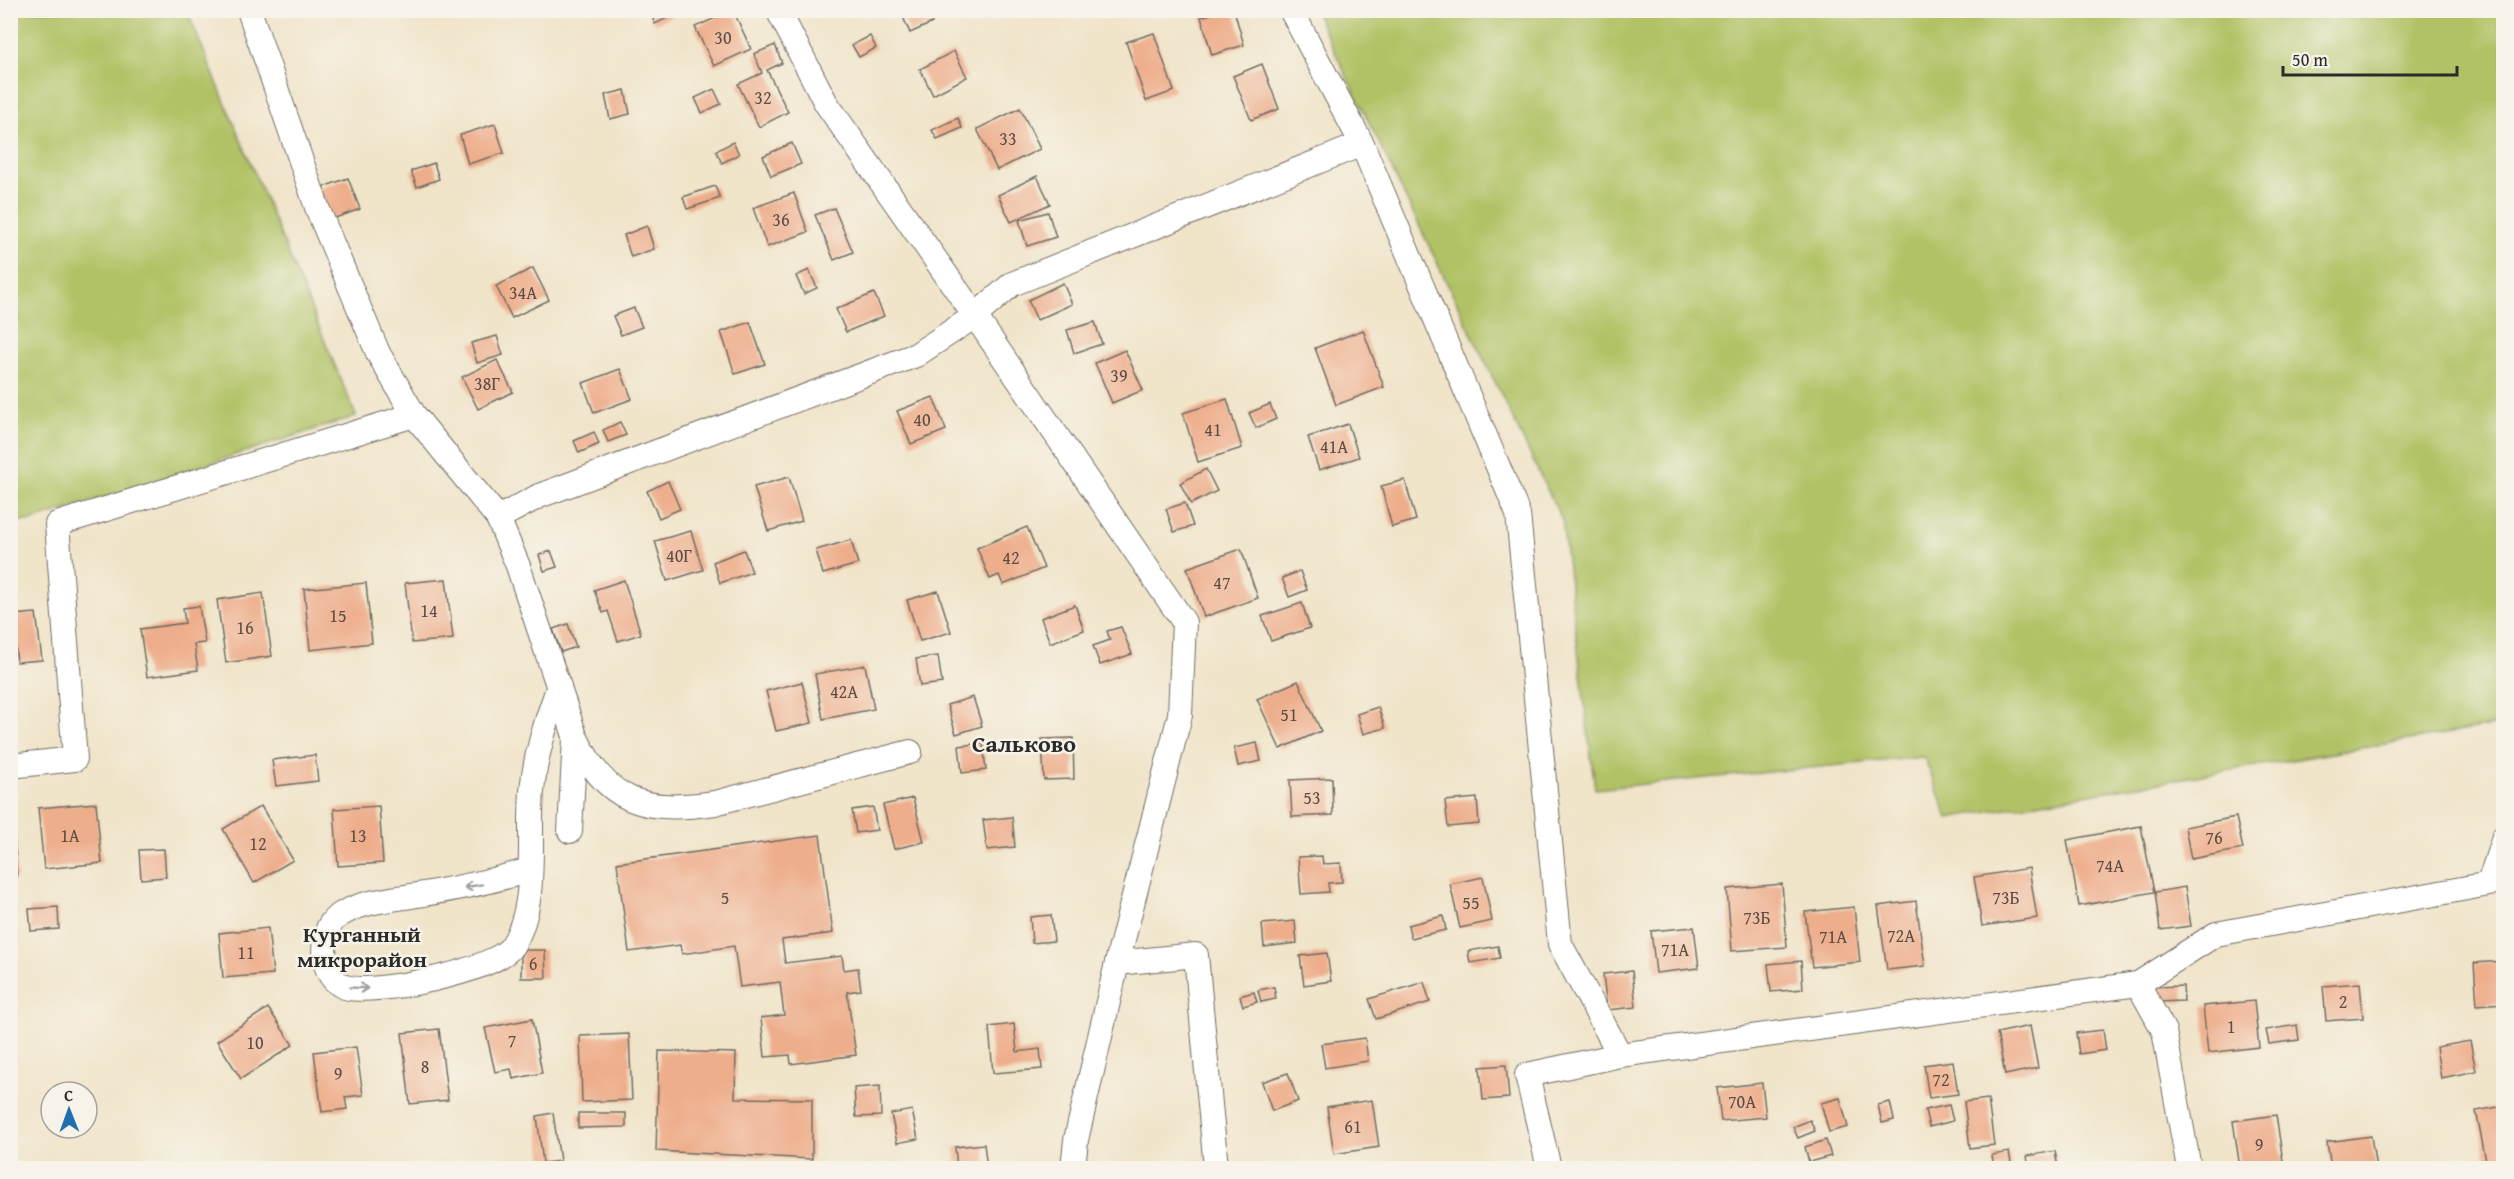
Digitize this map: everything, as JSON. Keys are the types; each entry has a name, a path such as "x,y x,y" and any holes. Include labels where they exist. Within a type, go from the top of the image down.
{"street":[{"path":"249,10 318,210 378,353 414,415 498,518 518,566 575,736 587,760 601,778 617,792 637,803 685,807 715,803 910,752"},
{"path":"778,10 826,103 1184,622 1180,715 1117,963 1076,1140 1073,1168"},
{"path":"1290,10 1362,144 1518,514 1560,944 1620,1055"},
{"path":"498,518 539,496 916,355 975,316 1012,284 1362,144"},
{"path":"10,766 75,759 57,524 414,415"},
{"path":"529,870 480,885 370,903 338,916 329,926 325,939 325,961 329,973 344,987 367,989 456,974 480,967 511,949 521,931 525,915 529,870 532,790 536,765 559,686"},
{"path":"570,831 575,736"},
{"path":"1549,1168 1527,1075 1620,1055 2138,984 2216,934 2496,884 2504,837"},
{"path":"1117,963 1196,955 1216,1168"},
{"path":"2138,984 2164,1031 2189,1168"}],"green space":[{"path":"11,11 187,11 356,416 31,521 11,521"},
{"path":"1315,11 2503,11 2503,724 1948,818 1924,757 1595,789 1562,520"}],"building":[{"path":"649,10 684,10 655,24"},
{"path":"733,10 751,49 714,66 695,27"},
{"path":"900,10 927,10 932,23 910,33"},
{"path":"1224,10 1234,10 1244,45 1212,55 1201,17"},
{"path":"1154,33 1174,91 1146,101 1126,42"},
{"path":"870,36 876,48 859,57 852,45"},
{"path":"775,45 782,63 767,70 788,112 759,127 738,84 762,73 754,54"},
{"path":"954,51 967,77 933,95 920,69"},
{"path":"1262,64 1279,109 1251,120 1233,76"},
{"path":"714,89 721,104 702,113 695,98"},
{"path":"625,90 630,114 610,119 605,95"},
{"path":"1020,108 1040,149 997,170 977,129"},
{"path":"958,118 962,128 937,139 932,130"},
{"path":"495,124 504,153 468,164 460,135"},
{"path":"733,142 739,154 722,163 716,151"},
{"path":"792,143 801,164 771,176 763,156"},
{"path":"434,163 439,179 417,187 411,171"},
{"path":"1037,176 1050,204 1011,222 998,195"},
{"path":"348,178 360,209 327,221 315,190"},
{"path":"715,186 720,198 687,209 683,197"},
{"path":"794,193 808,232 767,247 753,208"},
{"path":"834,208 853,252 834,260 815,215"},
{"path":"1048,212 1056,237 1027,246 1019,220"},
{"path":"647,226 654,249 631,257 624,235"},
{"path":"533,268 549,300 512,318 496,286"},
{"path":"809,270 817,288 804,294 796,276"},
{"path":"1063,283 1072,304 1037,320 1028,300"},
{"path":"874,293 884,316 846,332 836,309"},
{"path":"634,308 642,327 621,335 613,316"},
{"path":"750,322 765,364 735,374 721,332"},
{"path":"1095,322 1102,344 1074,353 1067,330"},
{"path":"1363,330 1384,387 1336,405 1315,348"},
{"path":"497,336 503,355 477,363 471,343"},
{"path":"1125,350 1143,390 1112,403 1095,363"},
{"path":"497,360 513,392 478,409 462,377"},
{"path":"620,369 632,399 594,413 583,383"},
{"path":"933,397 946,430 911,444 897,411"},
{"path":"1227,399 1242,448 1198,462 1183,413"},
{"path":"1270,404 1276,419 1256,428 1249,413"},
{"path":"620,422 626,435 608,442 603,430"},
{"path":"1348,424 1359,457 1319,470 1308,437"},
{"path":"594,432 599,444 579,453 574,441"},
{"path":"1206,469 1217,491 1191,504 1180,483"},
{"path":"789,477 802,521 768,531 754,487"},
{"path":"1405,480 1416,520 1392,527 1381,486"},
{"path":"668,481 680,509 659,518 647,491"},
{"path":"1185,503 1193,526 1174,532 1166,509"},
{"path":"1027,527 1044,568 1003,585 999,575 990,579 977,548"},
{"path":"691,531 703,570 667,581 655,541"},
{"path":"851,540 858,564 823,574 816,550"},
{"path":"1241,549 1258,598 1204,617 1187,568"},
{"path":"744,550 752,572 720,583 713,562"},
{"path":"551,551 557,567 544,571 539,555"},
{"path":"1300,571 1307,590 1289,597 1282,578"},
{"path":"446,579 453,639 412,643 405,583"},
{"path":"624,580 641,634 618,641 608,611 603,613 594,590"},
{"path":"366,583 372,643 310,650 304,589"},
{"path":"938,591 951,632 920,641 907,600"},
{"path":"263,593 272,656 226,663 217,600"},
{"path":"1302,603 1310,628 1271,641 1262,616"},
{"path":"1075,605 1084,630 1050,643 1041,618"},
{"path":"199,606 205,643 194,644 198,670 147,677 140,629 185,623 183,608"},
{"path":"36,613 42,660 17,662 12,615"},
{"path":"568,624 576,647 561,652 553,629"},
{"path":"1121,627 1132,654 1100,665 1093,646 1110,640 1107,631"},
{"path":"938,656 942,683 920,686 916,659"},
{"path":"865,665 874,709 823,719 815,674"},
{"path":"1298,681 1321,731 1280,749 1257,699"},
{"path":"802,682 812,723 776,731 766,691"},
{"path":"973,697 982,726 956,734 947,705"},
{"path":"1378,707 1385,728 1363,734 1357,714"},
{"path":"1073,738 1074,779 1044,780 1042,739"},
{"path":"983,743 986,770 962,773 959,746"},
{"path":"1257,743 1261,761 1238,766 1234,748"},
{"path":"315,755 318,781 276,786 272,760"},
{"path":"1332,778 1333,815 1292,817 1290,780"},
{"path":"913,798 924,842 894,849 883,805"},
{"path":"1477,798 1479,824 1448,827 1445,801"},
{"path":"96,803 102,863 44,869 38,808"},
{"path":"261,806 293,860 254,883 223,829"},
{"path":"379,806 383,863 338,866 334,809"},
{"path":"873,807 877,830 856,833 852,810"},
{"path":"10,815 13,815 17,878 10,878"},
{"path":"1012,817 1015,847 987,850 983,820"},
{"path":"2236,817 2243,849 2191,859 2185,827"},
{"path":"2141,826 2154,892 2079,906 2067,840"},
{"path":"820,835 833,933 782,940 785,963 842,956 844,970 858,968 861,990 847,992 856,1055 791,1064 790,1055 765,1057 761,1018 784,1015 780,982 740,987 734,946 682,954 680,945 629,952 617,863"},
{"path":"164,849 166,877 141,879 139,850"},
{"path":"1322,856 1323,864 1341,863 1342,882 1328,883 1329,892 1301,894 1298,857"},
{"path":"2029,868 2037,918 1982,926 1974,877"},
{"path":"1483,877 1492,921 1460,928 1450,884"},
{"path":"1782,884 1787,947 1732,951 1727,889"},
{"path":"2185,887 2191,926 2160,930 2155,892"},
{"path":"1916,901 1925,966 1887,970 1878,906"},
{"path":"58,907 59,929 31,931 29,909"},
{"path":"1854,907 1860,962 1812,967 1805,912"},
{"path":"1051,915 1054,941 1032,943 1030,917"},
{"path":"1443,916 1446,930 1411,938 1408,925"},
{"path":"1295,921 1297,943 1264,947 1262,924"},
{"path":"1694,927 1699,968 1656,973 1651,931"},
{"path":"268,928 273,974 223,978 219,933"},
{"path":"1498,946 1500,958 1470,963 1468,951"},
{"path":"521,950 545,950 546,978 521,978"},
{"path":"1327,953 1331,981 1304,985 1300,956"},
{"path":"1801,961 1803,989 1771,992 1768,964"},
{"path":"2504,961 2504,1003 2477,1005 2474,963"},
{"path":"1632,971 1636,1007 1607,1010 1603,974"},
{"path":"1424,982 1430,1002 1376,1019 1369,999"},
{"path":"2360,983 2363,1018 2326,1021 2323,986"},
{"path":"2183,986 2184,1001 2153,1002 2153,987"},
{"path":"1274,987 1276,999 1261,1002 1258,990"},
{"path":"1254,992 1257,1002 1243,1006 1240,996"},
{"path":"2254,1001 2259,1047 2208,1053 2203,1006"},
{"path":"268,1008 293,1045 241,1079 217,1041"},
{"path":"532,1019 542,1073 513,1079 511,1069 495,1072 485,1028"},
{"path":"1014,1024 1017,1052 1040,1049 1042,1069 993,1073 989,1027"},
{"path":"2297,1025 2299,1040 2269,1044 2266,1030"},
{"path":"2030,1026 2038,1068 2005,1075 1997,1033"},
{"path":"439,1029 448,1100 410,1104 402,1033"},
{"path":"2103,1030 2106,1050 2079,1054 2076,1033"},
{"path":"629,1034 632,1100 582,1102 580,1036"},
{"path":"1365,1038 1368,1061 1325,1068 1321,1044"},
{"path":"2470,1041 2476,1071 2441,1078 2436,1047"},
{"path":"356,1047 363,1095 345,1097 347,1109 322,1112 314,1052"},
{"path":"659,1051 736,1053 735,1098 812,1099 812,1159 656,1151"},
{"path":"1953,1061 1958,1094 1929,1098 1924,1065"},
{"path":"1506,1065 1509,1098 1483,1100 1480,1067"},
{"path":"1288,1073 1298,1101 1272,1111 1262,1082"},
{"path":"1762,1083 1766,1117 1721,1121 1717,1088"},
{"path":"880,1086 881,1116 856,1117 854,1088"},
{"path":"1840,1098 1848,1127 1829,1132 1821,1103"},
{"path":"1988,1099 1994,1145 1970,1148 1964,1102"},
{"path":"1372,1100 1379,1147 1334,1154 1327,1107"},
{"path":"1890,1102 1894,1120 1882,1123 1878,1105"},
{"path":"1949,1105 1953,1121 1929,1127 1925,1110"},
{"path":"2504,1106 2504,1157 2486,1161 2476,1111"},
{"path":"912,1110 918,1139 897,1143 891,1114"},
{"path":"553,1113 560,1161 543,1163 537,1116"},
{"path":"578,1113 626,1113 626,1127 578,1128"},
{"path":"2276,1115 2284,1168 2240,1168 2233,1121"},
{"path":"1810,1120 1815,1131 1798,1138 1793,1127"},
{"path":"2371,1136 2376,1168 2331,1168 2327,1142"},
{"path":"1826,1140 1831,1156 1809,1162 1805,1147"},
{"path":"984,1144 987,1168 957,1168 955,1147"},
{"path":"2055,1151 2058,1168 2029,1168 2027,1156"},
{"path":"2009,1152 2012,1168 1994,1168 1992,1155"}],"district":[{"name":"Сальково","path":"1024,744"},
{"name":"Курганный микрорайон","path":"362,946"}]}
